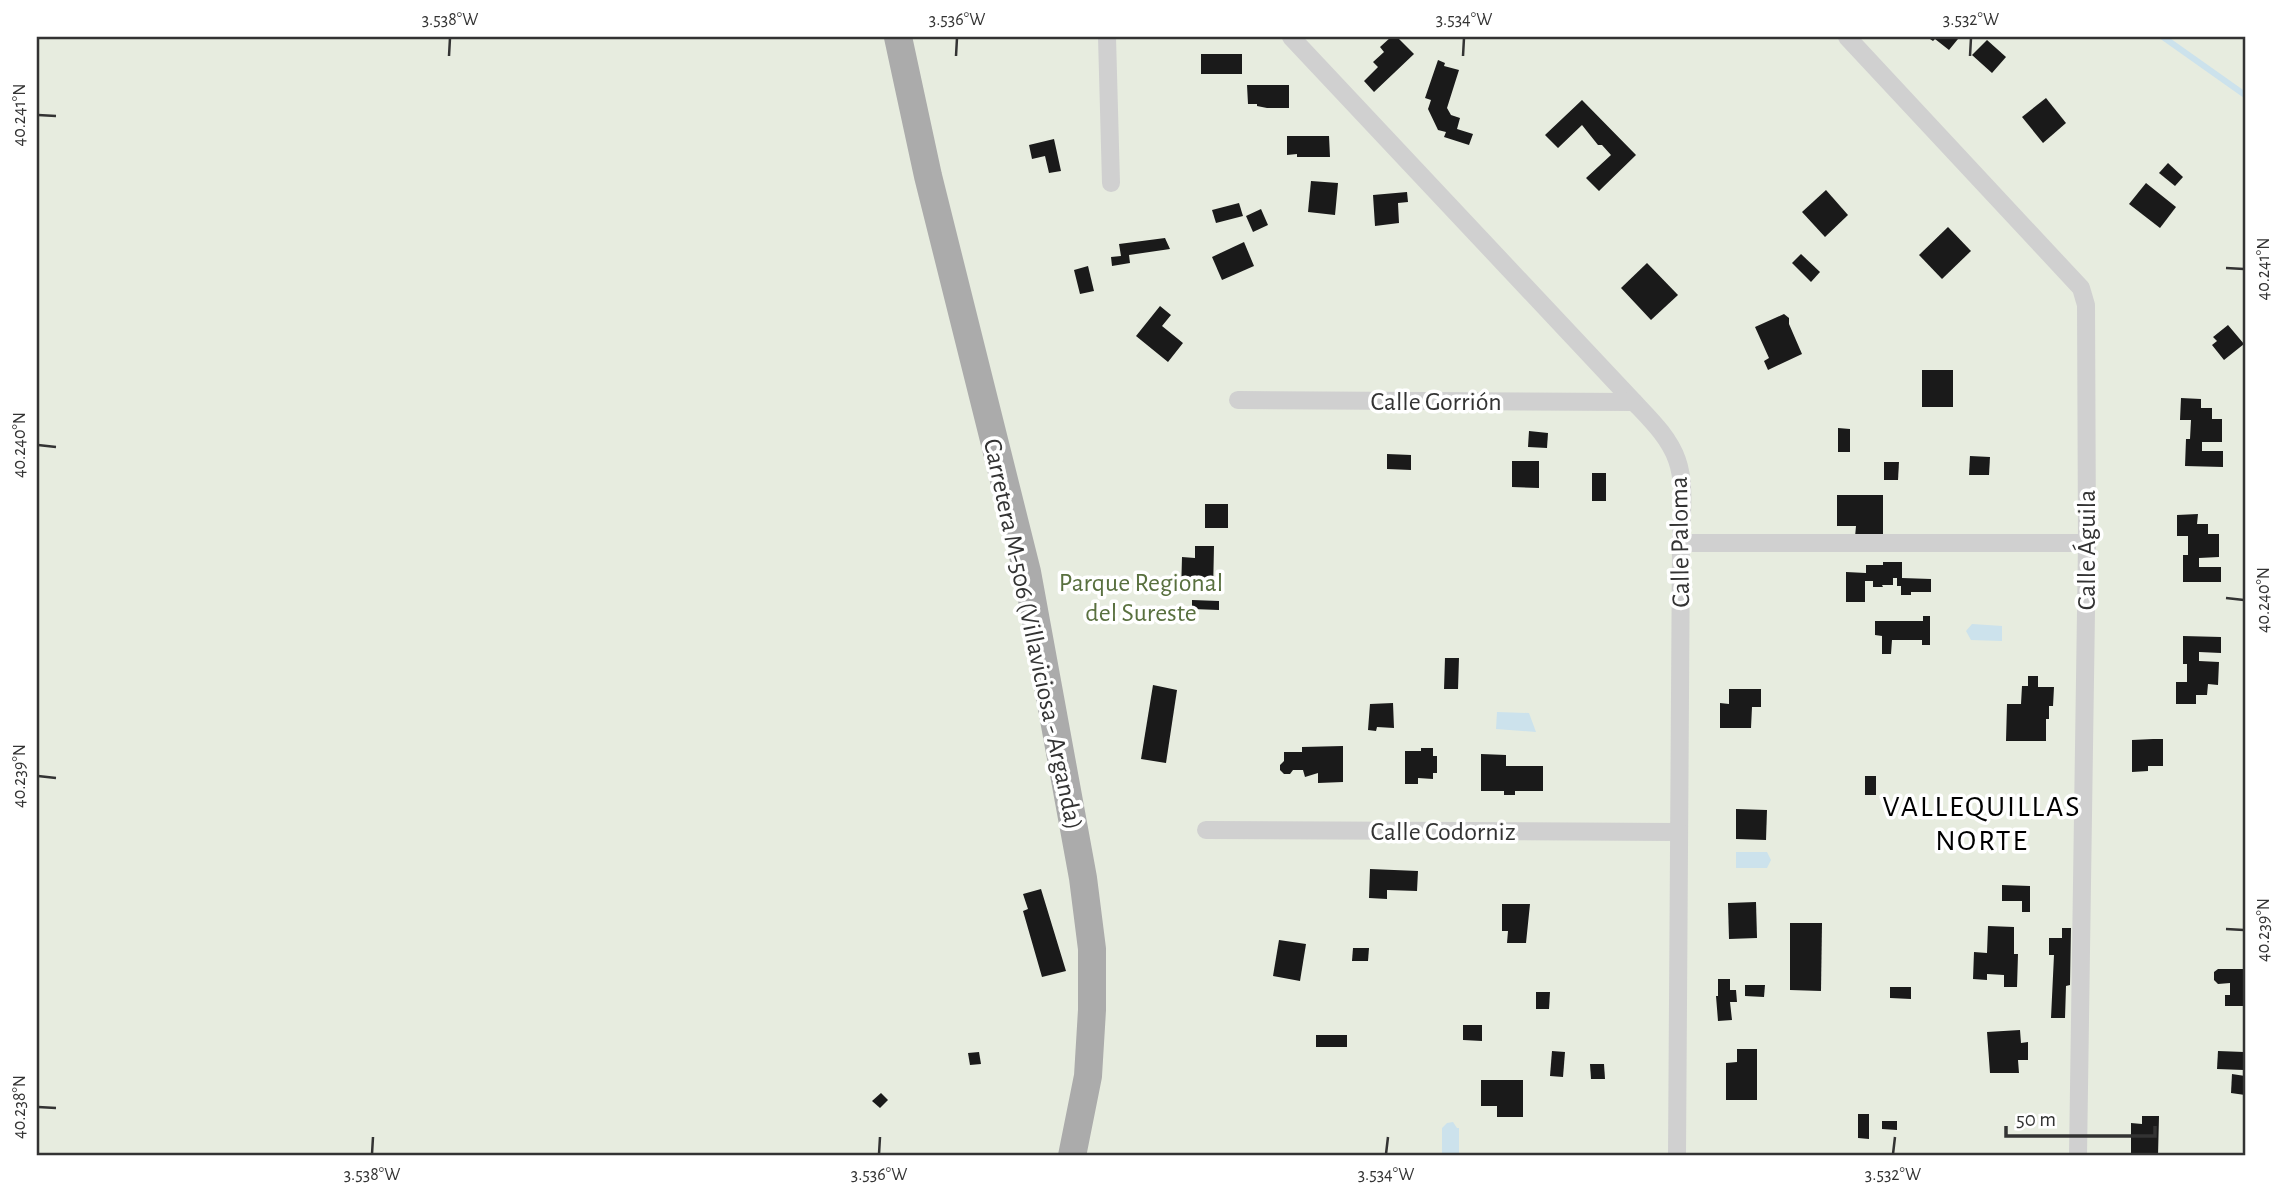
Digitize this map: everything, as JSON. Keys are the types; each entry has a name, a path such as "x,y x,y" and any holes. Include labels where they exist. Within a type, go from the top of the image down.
{"main road":[{"name":"Carretera M-506 (Villaviciosa - Arganda)","path":"898,37 925,163 1027,572 1083,878 1092,948 1092,1010 1088,1076 1072,1156"}],"street":[{"path":"1107,37 1111,183"},
{"name":"Calle Paloma","path":"1291,37 1634,402 1656,426 1677,458 1681,472 1677,1156"},
{"name":"Calle Águila","path":"1847,37 2081,288 2086,305 2087,543 2078,1156"},
{"name":"Calle Gorrión","path":"1238,400 1634,402"},
{"path":"1681,544 2087,543"},
{"name":"Calle Codorniz","path":"1206,831 1679,832"}],"green space":[{"name":"Parque Regional del Sureste","path":"37,37 2245,37 2245,1156 37,1156"}],"water":[{"path":"1972,624 2002,626 2002,641 1971,640 1966,631"},
{"path":"1497,712 1529,713 1536,732 1496,729"},
{"path":"1736,852 1767,852 1771,860 1767,868 1736,868"},
{"path":"1453,1122 1459,1128 1459,1156 1442,1156 1442,1128"}],"building":[{"path":"1391,37 1397,37 1414,54 1374,92 1364,81 1378,67 1373,62 1384,52 1380,47"},
{"path":"1927,37 1958,39 1949,50 1935,39 1933,41"},
{"path":"1987,40 2006,57 1992,73 1972,55"},
{"path":"1201,54 1242,54 1242,74 1201,74"},
{"path":"1438,60 1445,63 1444,66 1459,70 1447,108 1451,115 1460,118 1457,129 1473,134 1469,145 1444,137 1446,132 1438,130 1428,109 1431,100 1425,98"},
{"path":"1247,85 1289,85 1289,108 1267,108 1248,104"},
{"path":"2046,98 2066,123 2043,143 2022,117"},
{"path":"1582,100 1636,155 1599,191 1586,178 1611,155 1602,145 1598,145 1582,125 1558,148 1545,135"},
{"path":"1287,136 1329,136 1330,157 1287,155"},
{"path":"1054,139 1061,171 1049,173 1045,156 1032,159 1029,145"},
{"path":"2168,163 2183,177 2175,186 2159,173"},
{"path":"1311,181 1338,183 1335,215 1308,212"},
{"path":"2146,183 2176,207 2160,228 2129,204"},
{"path":"1826,190 1848,215 1825,237 1802,212"},
{"path":"1407,192 1408,202 1398,203 1399,223 1375,226 1373,195"},
{"path":"1239,203 1243,216 1216,223 1212,210"},
{"path":"1261,209 1268,225 1253,232 1246,216"},
{"path":"1948,227 1971,251 1942,279 1919,255"},
{"path":"1165,238 1170,249 1129,255 1130,263 1112,266 1111,257 1121,256 1119,244"},
{"path":"1244,242 1254,266 1222,280 1212,257"},
{"path":"1801,254 1820,272 1811,282 1792,263"},
{"path":"1647,263 1678,295 1651,320 1621,288"},
{"path":"1088,266 1094,291 1080,294 1074,270"},
{"path":"1160,306 1171,315 1162,326 1183,343 1168,362 1136,336"},
{"path":"1784,314 1789,318 1802,354 1768,370 1764,361 1769,358 1755,327"},
{"path":"2228,325 2244,344 2224,360 2212,345 2217,341 2213,337"},
{"path":"1922,370 1953,370 1953,407 1922,407"},
{"path":"2181,398 2201,399 2201,408 2212,408 2212,419 2222,419 2222,442 2202,442 2202,451 2223,451 2223,467 2185,466 2186,439 2190,439 2191,420 2180,420"},
{"path":"1838,428 1850,429 1850,452 1838,452"},
{"path":"1529,431 1548,433 1547,448 1528,447"},
{"path":"1387,454 1411,455 1411,470 1387,469"},
{"path":"1970,456 1990,457 1989,475 1969,475"},
{"path":"1512,461 1539,461 1539,488 1512,487"},
{"path":"1884,462 1899,462 1898,480 1884,480"},
{"path":"1592,473 1606,473 1606,501 1592,501"},
{"path":"1837,495 1883,495 1883,537 1855,537 1856,526 1837,526"},
{"path":"1205,504 1228,504 1228,528 1205,528"},
{"path":"2198,514 2197,524 2208,524 2208,534 2219,534 2219,557 2199,558 2199,567 2221,567 2221,582 2183,582 2183,555 2188,555 2188,536 2177,536 2177,515"},
{"path":"1195,546 1214,546 1213,593 1181,593 1182,557 1195,558"},
{"path":"1883,562 1902,562 1902,578 1931,579 1931,592 1901,595 1897,578 1893,578 1893,585 1882,585 1883,587 1873,587 1873,581 1865,581 1865,602 1846,602 1846,572 1866,573 1866,565 1883,565"},
{"path":"1192,600 1219,601 1219,610 1192,609"},
{"path":"1923,616 1930,616 1930,645 1922,645 1922,640 1892,640 1891,654 1882,654 1882,636 1875,635 1875,621 1923,621"},
{"path":"2183,636 2221,637 2221,653 2199,652 2199,661 2219,662 2218,685 2208,684 2207,695 2196,695 2196,704 2176,704 2176,682 2187,682 2187,664 2183,664"},
{"path":"1445,658 1459,658 1458,689 1444,689"},
{"path":"2028,676 2038,676 2038,687 2054,687 2053,706 2049,706 2049,719 2046,719 2046,741 2006,741 2007,704 2021,704 2022,686 2028,686"},
{"path":"1153,685 1177,690 1166,763 1141,759"},
{"path":"1729,689 1761,689 1761,707 1752,707 1751,728 1720,728 1720,703 1729,704"},
{"path":"1393,703 1394,728 1377,727 1376,731 1368,730 1370,704"},
{"path":"2163,739 2163,766 2148,766 2148,771 2132,772 2132,740"},
{"path":"1343,746 1343,782 1318,783 1318,773 1305,777 1303,770 1284,774 1280,770 1284,752 1302,752 1302,747"},
{"path":"1421,748 1433,748 1433,756 1437,756 1437,773 1433,773 1433,779 1418,778 1418,784 1405,784 1405,751 1421,751"},
{"path":"1481,754 1506,755 1506,766 1543,766 1543,791 1515,791 1515,795 1504,795 1504,791 1481,791"},
{"path":"1865,776 1876,776 1876,795 1865,795"},
{"path":"1736,809 1767,810 1766,840 1736,839"},
{"path":"1370,869 1418,871 1417,891 1387,890 1387,899 1369,898"},
{"path":"2002,885 2030,886 2030,912 2022,912 2022,901 2002,901"},
{"path":"1041,889 1066,971 1042,977 1023,911 1028,909 1023,894"},
{"path":"1756,902 1757,938 1729,939 1728,903"},
{"path":"1502,904 1530,904 1526,943 1507,943 1508,931 1502,931"},
{"path":"1790,923 1822,923 1821,991 1790,990"},
{"path":"1988,926 2014,927 2014,954 2018,954 2017,987 2004,987 2004,975 1987,974 1987,980 1973,979 1974,952 1987,953"},
{"path":"2062,928 2071,928 2070,985 2066,986 2065,1018 2051,1018 2054,955 2049,955 2049,938 2062,938"},
{"path":"1279,940 1306,944 1300,981 1273,976"},
{"path":"1353,948 1369,948 1368,961 1352,961"},
{"path":"2218,969 2245,969 2245,1006 2225,1006 2225,995 2230,995 2230,983 2218,984 2214,980 2214,972"},
{"path":"1718,979 1730,979 1730,990 1736,990 1737,1002 1730,1002 1732,1020 1718,1021"},
{"path":"1745,985 1765,985 1764,997 1745,996"},
{"path":"1890,987 1911,987 1911,999 1890,998"},
{"path":"1536,992 1550,992 1549,1009 1536,1009"},
{"path":"1463,1025 1482,1025 1482,1041 1463,1040"},
{"path":"2020,1030 2021,1043 2028,1042 2028,1060 2018,1060 2019,1073 1990,1073 1987,1032"},
{"path":"1316,1035 1347,1035 1347,1047 1316,1047"},
{"path":"1737,1049 1757,1049 1757,1100 1726,1100 1726,1063 1737,1062"},
{"path":"1552,1051 1565,1052 1563,1077 1550,1076"},
{"path":"2218,1051 2244,1052 2244,1070 2217,1069"},
{"path":"979,1052 981,1064 970,1065 968,1053"},
{"path":"1590,1064 1604,1064 1605,1079 1591,1079"},
{"path":"2232,1074 2245,1076 2245,1095 2231,1093"},
{"path":"1481,1080 1523,1080 1523,1117 1497,1117 1497,1106 1481,1106"},
{"path":"881,1093 888,1100 880,1108 872,1101"},
{"path":"1858,1114 1869,1114 1869,1139 1858,1138"},
{"path":"2142,1116 2159,1116 2158,1156 2131,1156 2131,1123 2142,1124"},
{"path":"1882,1121 1897,1121 1897,1130 1882,1129"}],"waterway":[{"path":"2163,37 2245,95"}],"district":[{"name":"VALLEQUILLAS NORTE","path":"1982,823"}]}
